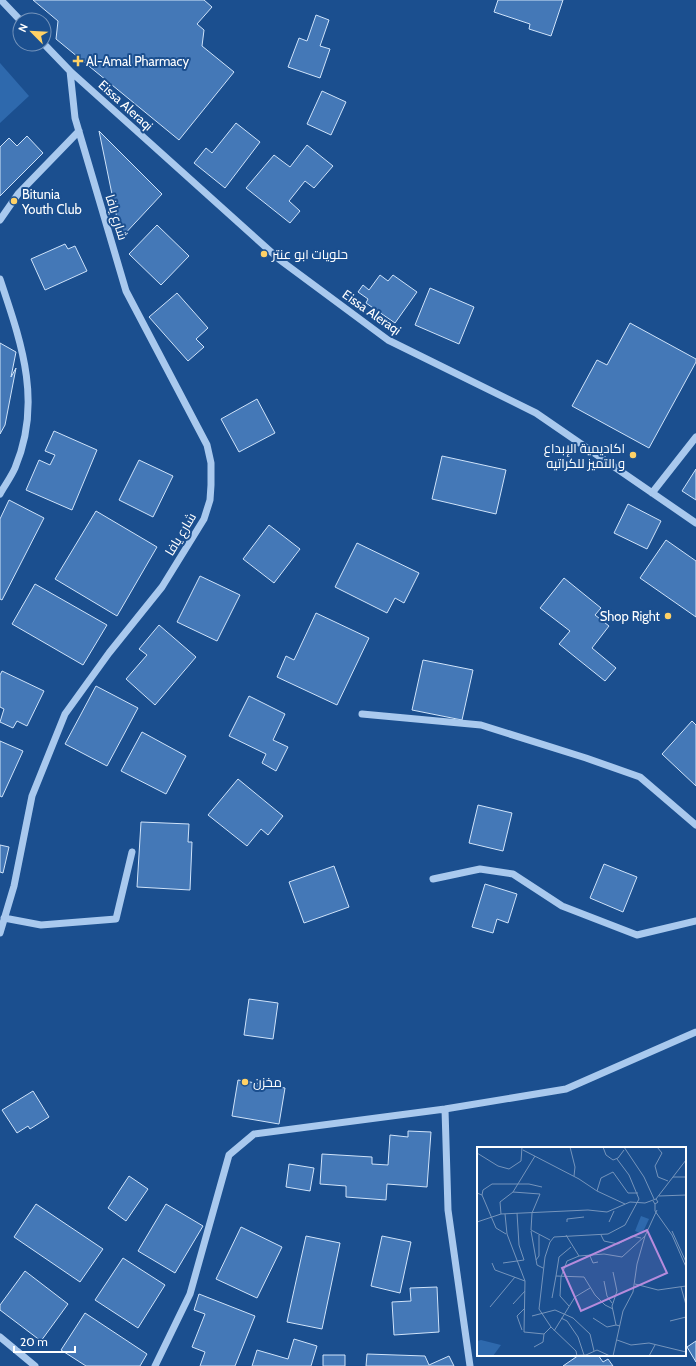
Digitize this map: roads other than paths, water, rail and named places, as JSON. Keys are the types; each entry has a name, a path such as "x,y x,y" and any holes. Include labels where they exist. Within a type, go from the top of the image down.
{"street":[{"path":"1,0 12,12"},
{"path":"52,52 70,71"},
{"name":"شارع يافا","path":"0,933 14,886 32,796 65,714 109,653 162,586 204,520 210,500 211,463 207,445 126,291 75,118 70,71"},
{"name":"Eissa Aleraqi","path":"70,71 280,260 388,340 536,413 696,523"},
{"path":"0,220 18,194 79,131"},
{"path":"0,279 22,350 28,379 29,410 26,435 15,468 0,494"},
{"path":"652,493 696,437"},
{"path":"362,714 481,725 586,758 640,777 696,825"},
{"path":"4,918 41,925 116,919 132,852"},
{"path":"433,879 480,869 513,874 562,906 637,934 696,921"},
{"path":"155,1366 190,1294 229,1156 254,1134 445,1109 566,1089 696,1032"},
{"path":"445,1109 448,1210 470,1366"},
{"path":"0,1337 35,1366"}],"place":[{"name":"Al-Amal Pharmacy","path":"78,61"},
{"name":"Bitunia Youth Club","path":"14,201"},
{"name":"حلويات ابو عنتر","path":"264,254"},
{"name":"اكاديمية الإبداع و التميز للكراتيه","path":"633,455"},
{"name":"Shop Right","path":"668,616"},
{"name":"مخزن","path":"245,1082"}]}
